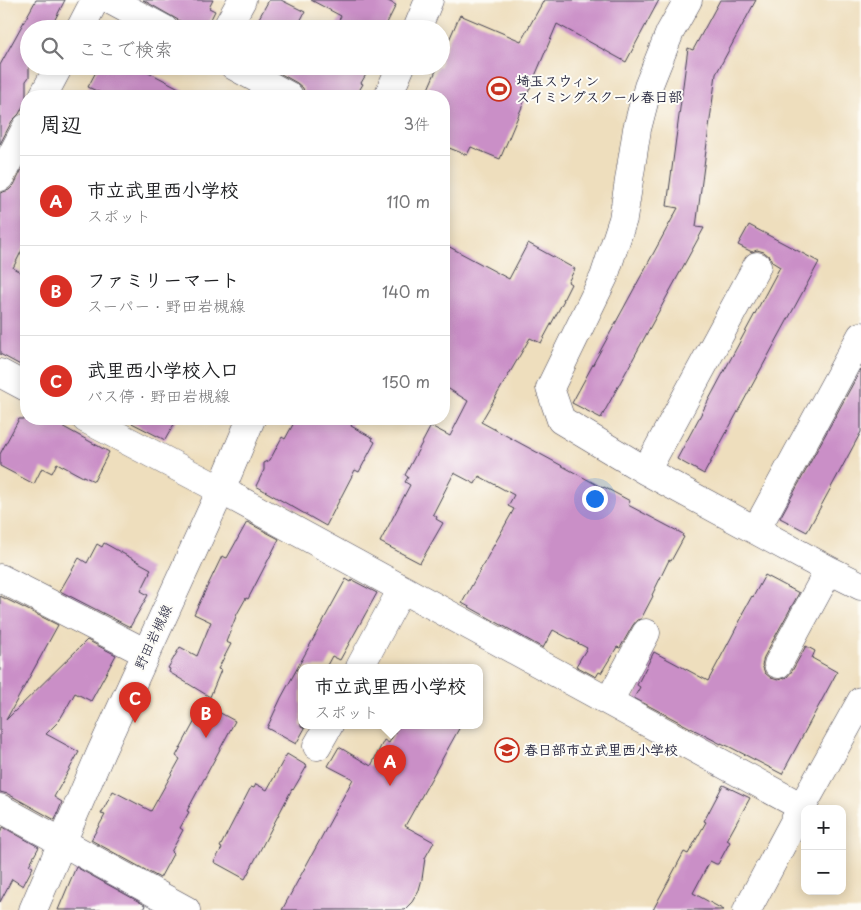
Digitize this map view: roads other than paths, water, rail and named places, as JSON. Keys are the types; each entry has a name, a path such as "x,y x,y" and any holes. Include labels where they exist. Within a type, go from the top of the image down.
{"street":[{"path":"85,20 95,0"},
{"path":"110,0 147,20"},
{"path":"231,20 242,0"},
{"path":"421,20 429,0"},
{"path":"688,0 670,32 648,87 637,129 623,219 604,277 550,388 561,420 646,471 829,570 860,584"},
{"path":"46,90 55,75"},
{"path":"250,75 278,90"},
{"path":"391,90 397,75"},
{"path":"0,177 20,139"},
{"path":"646,471 757,266"},
{"path":"756,530 861,336"},
{"path":"0,373 20,384"},
{"path":"97,425 221,490 801,805"},
{"name":"野田岩槻線","path":"33,910 101,752 221,490 248,425"},
{"path":"778,664 829,570"},
{"path":"0,578 146,653"},
{"path":"362,664 402,589"},
{"path":"609,701 646,633"},
{"path":"803,805 861,701"},
{"path":"0,808 186,910"},
{"path":"747,910 801,808"}],"place":[{"name":"埼玉スウィン スイミングスクール春日部","path":"499,89"},
{"name":"武里西小学校入口","path":"135,723"},
{"name":"ファミリーマート","path":"206,738"},
{"name":"春日部市立武里西小学校","path":"507,750"},
{"name":"市立武里西小学校","path":"390,786"}]}
